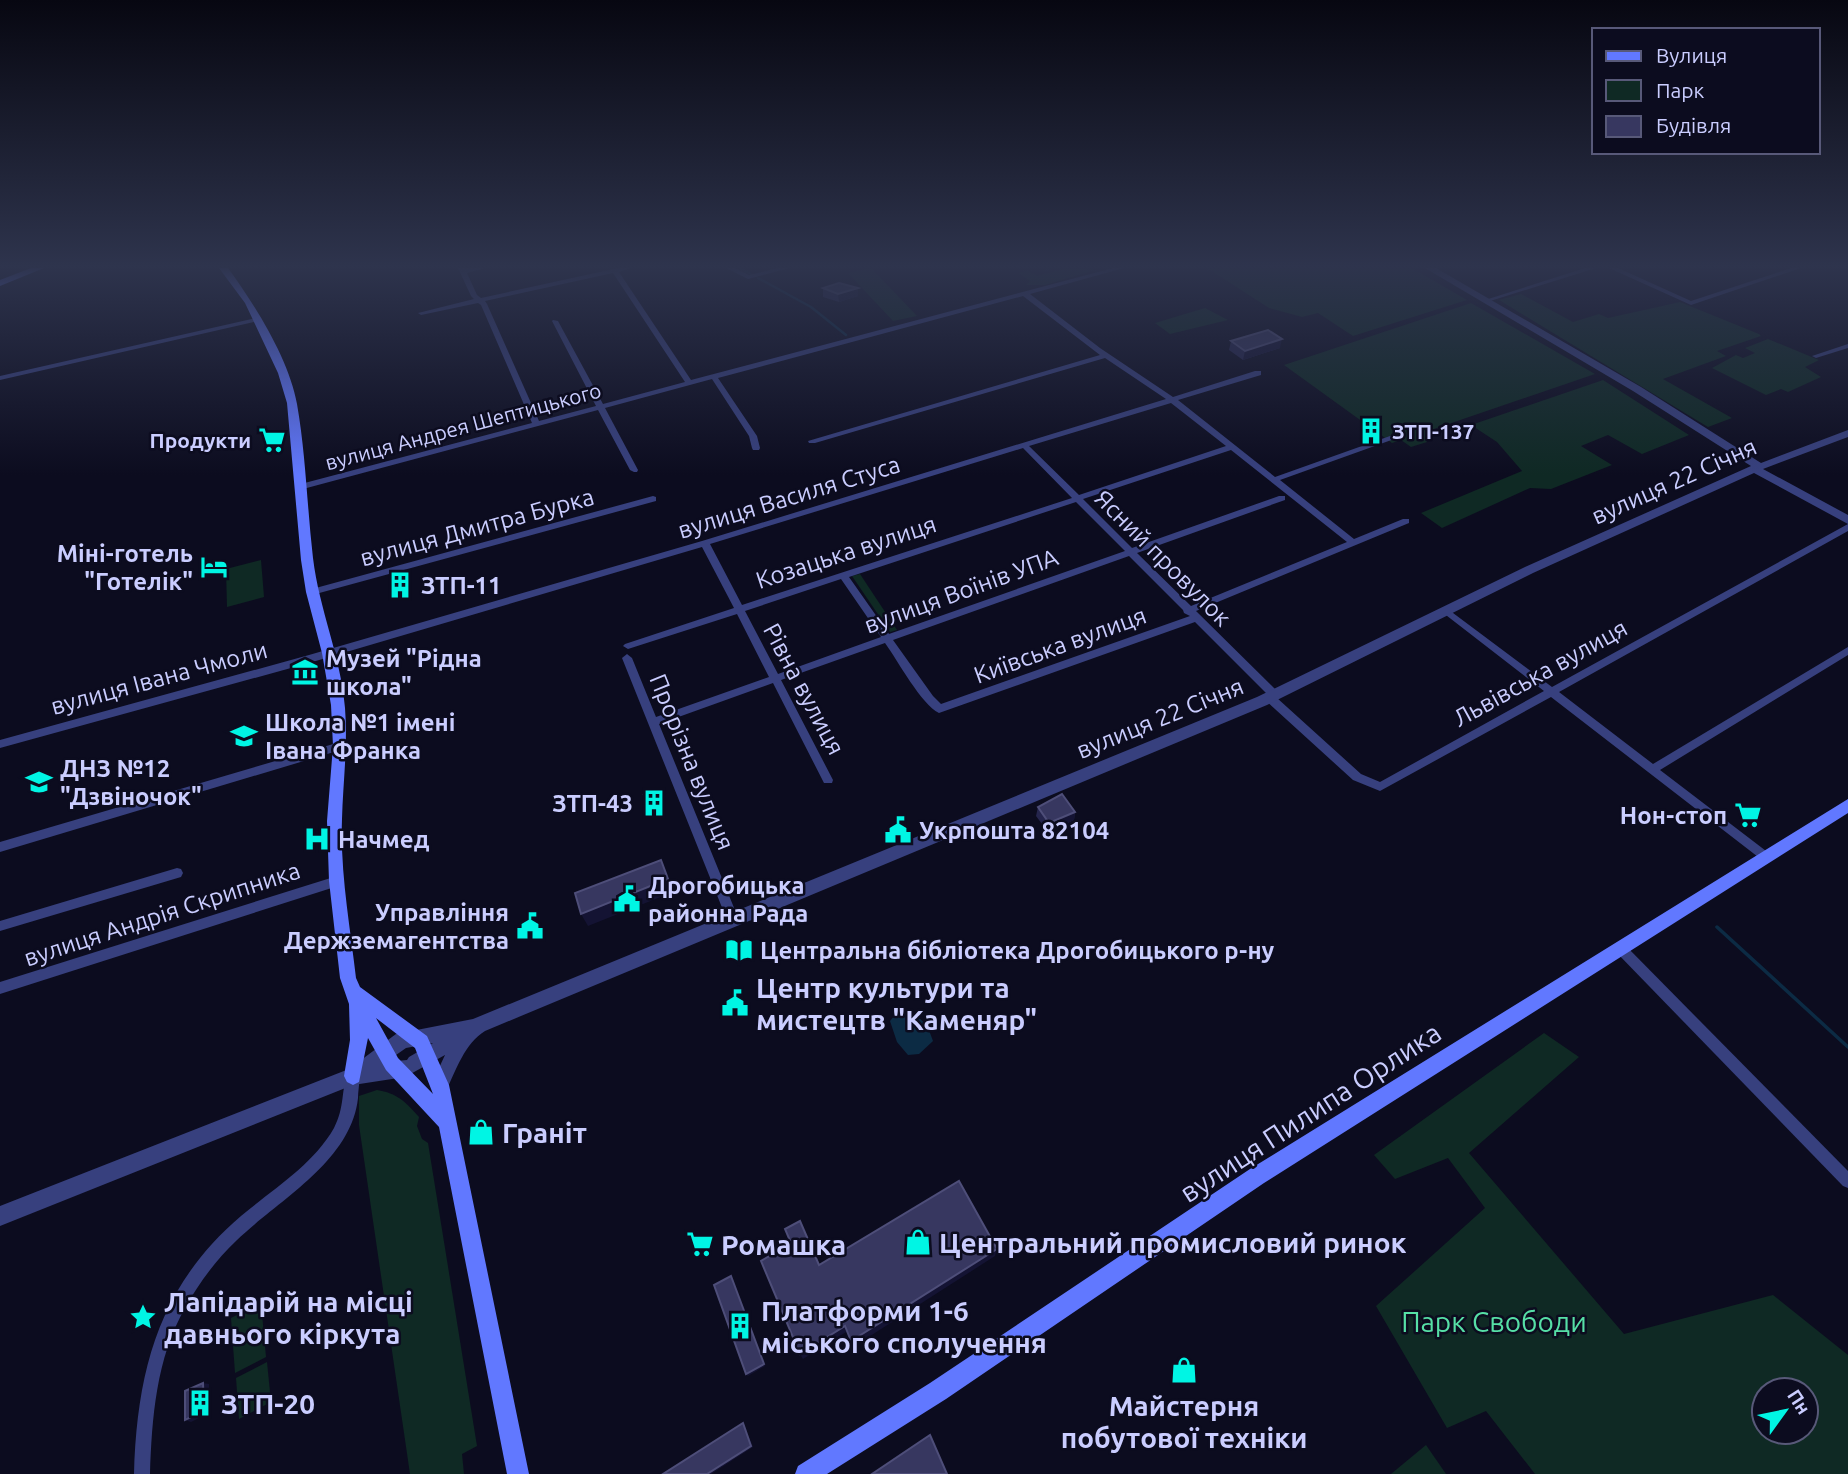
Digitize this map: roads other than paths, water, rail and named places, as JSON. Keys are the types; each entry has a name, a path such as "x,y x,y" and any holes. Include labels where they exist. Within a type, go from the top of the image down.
{"main road":[{"path":"264,337 288,387 292,403 312,592 329,653 338,705 340,746 335,799 337,881 359,1040 353,1076"},
{"name":"вулиця Пилипа Орлика","path":"806,1474 939,1391 1257,1177 1848,805"},
{"path":"354,994 440,1085 517,1474"},
{"path":"354,994 374,1009 408,1050 447,1122"}],"street":[{"path":"0,378 182,337"},
{"path":"498,337 537,425"},
{"path":"563,337 634,470"},
{"path":"659,337 690,384"},
{"name":"вулиця Андрея Шептицького","path":"300,487 867,337"},
{"path":"1080,337 1174,401 1354,543"},
{"path":"1547,337 1637,389 1757,468 1848,520"},
{"path":"1816,356 1848,346"},
{"name":"вулиця Василя Стуса","path":"812,441 1105,356"},
{"name":"вулиця Василя Стуса","path":"329,653 705,543 1258,373"},
{"path":"715,378 753,436 756,448"},
{"name":"вулиця 22 Січня","path":"0,1216 353,1076 408,1050 479,1025 1272,696 1445,610 1757,468 1848,433"},
{"path":"1273,480 1393,438"},
{"name":"Ясний провулок","path":"1025,446 1272,696"},
{"name":"Козацька вулиця","path":"627,652 739,609 1231,447"},
{"name":"вулиця Воїнів УПА","path":"653,722 1282,498"},
{"name":"вулиця Дмитра Бурка","path":"312,592 653,499"},
{"name":"Київська вулиця","path":"888,640 939,709 1191,615 1406,521"},
{"name":"Львівська вулиця","path":"1272,696 1357,777 1380,787 1550,690 1848,527"},
{"name":"Рівна вулиця","path":"705,543 828,780"},
{"path":"843,575 888,640"},
{"path":"1445,610 1766,857"},
{"path":"1653,769 1848,650"},
{"name":"Прорізна вулиця","path":"627,652 733,920"},
{"name":"вулиця Івана Чмоли","path":"0,744 329,653"},
{"path":"0,847 340,746"},
{"path":"0,926 177,873"},
{"name":"вулиця Андрія Скрипника","path":"0,988 337,881"},
{"path":"1620,948 1848,1181"},
{"path":"440,1085 456,1050 479,1025"},
{"path":"142,1474 145,1406 154,1361 175,1312 194,1279 217,1249 308,1172 322,1156 343,1120 351,1099 353,1076"}],"water":[{"path":"912,1012 927,1025 933,1041 919,1054 908,1055 897,1042 890,1021 895,1015"}],"waterway":[{"path":"1717,927 1848,1047"}],"place":[{"name":"ЗТП-137","path":"1371,431"},
{"name":"Продукти","path":"272,440"},
{"name":"Міні-готель \"Готелік\"","path":"214,567"},
{"name":"ЗТП-11","path":"400,585"},
{"name":"Музей \"Рідна школа\"","path":"305,672"},
{"name":"Школа №1 імені Івана Франка","path":"244,736"},
{"name":"ДНЗ №12 \"Дзвіночок\"","path":"39,782"},
{"name":"ЗТП-43","path":"654,803"},
{"name":"Нон-стоп","path":"1748,815"},
{"name":"Укрпошта 82104","path":"898,830"},
{"name":"Начмед","path":"317,839"},
{"name":"Дрогобицька районна Рада","path":"627,899"},
{"name":"Управління Держземагентства","path":"530,926"},
{"name":"Центральна бібліотека Дрогобицького р-ну","path":"739,950"},
{"name":"Центр культури та мистецтв \"Каменяр\"","path":"735,1003"},
{"name":"Граніт","path":"481,1132"},
{"name":"Центральний промисловий ринок","path":"918,1242"},
{"name":"Ромашка","path":"700,1244"},
{"name":"Лапідарій на місці давнього кіркута","path":"143,1317"},
{"name":"Платформи 1-6 міського сполучення","path":"740,1326"},
{"name":"Майстерня побутової техніки","path":"1184,1370"},
{"name":"ЗТП-20","path":"200,1403"}],"park label":[{"name":"Парк Свободи","path":"1494,1321"}]}
